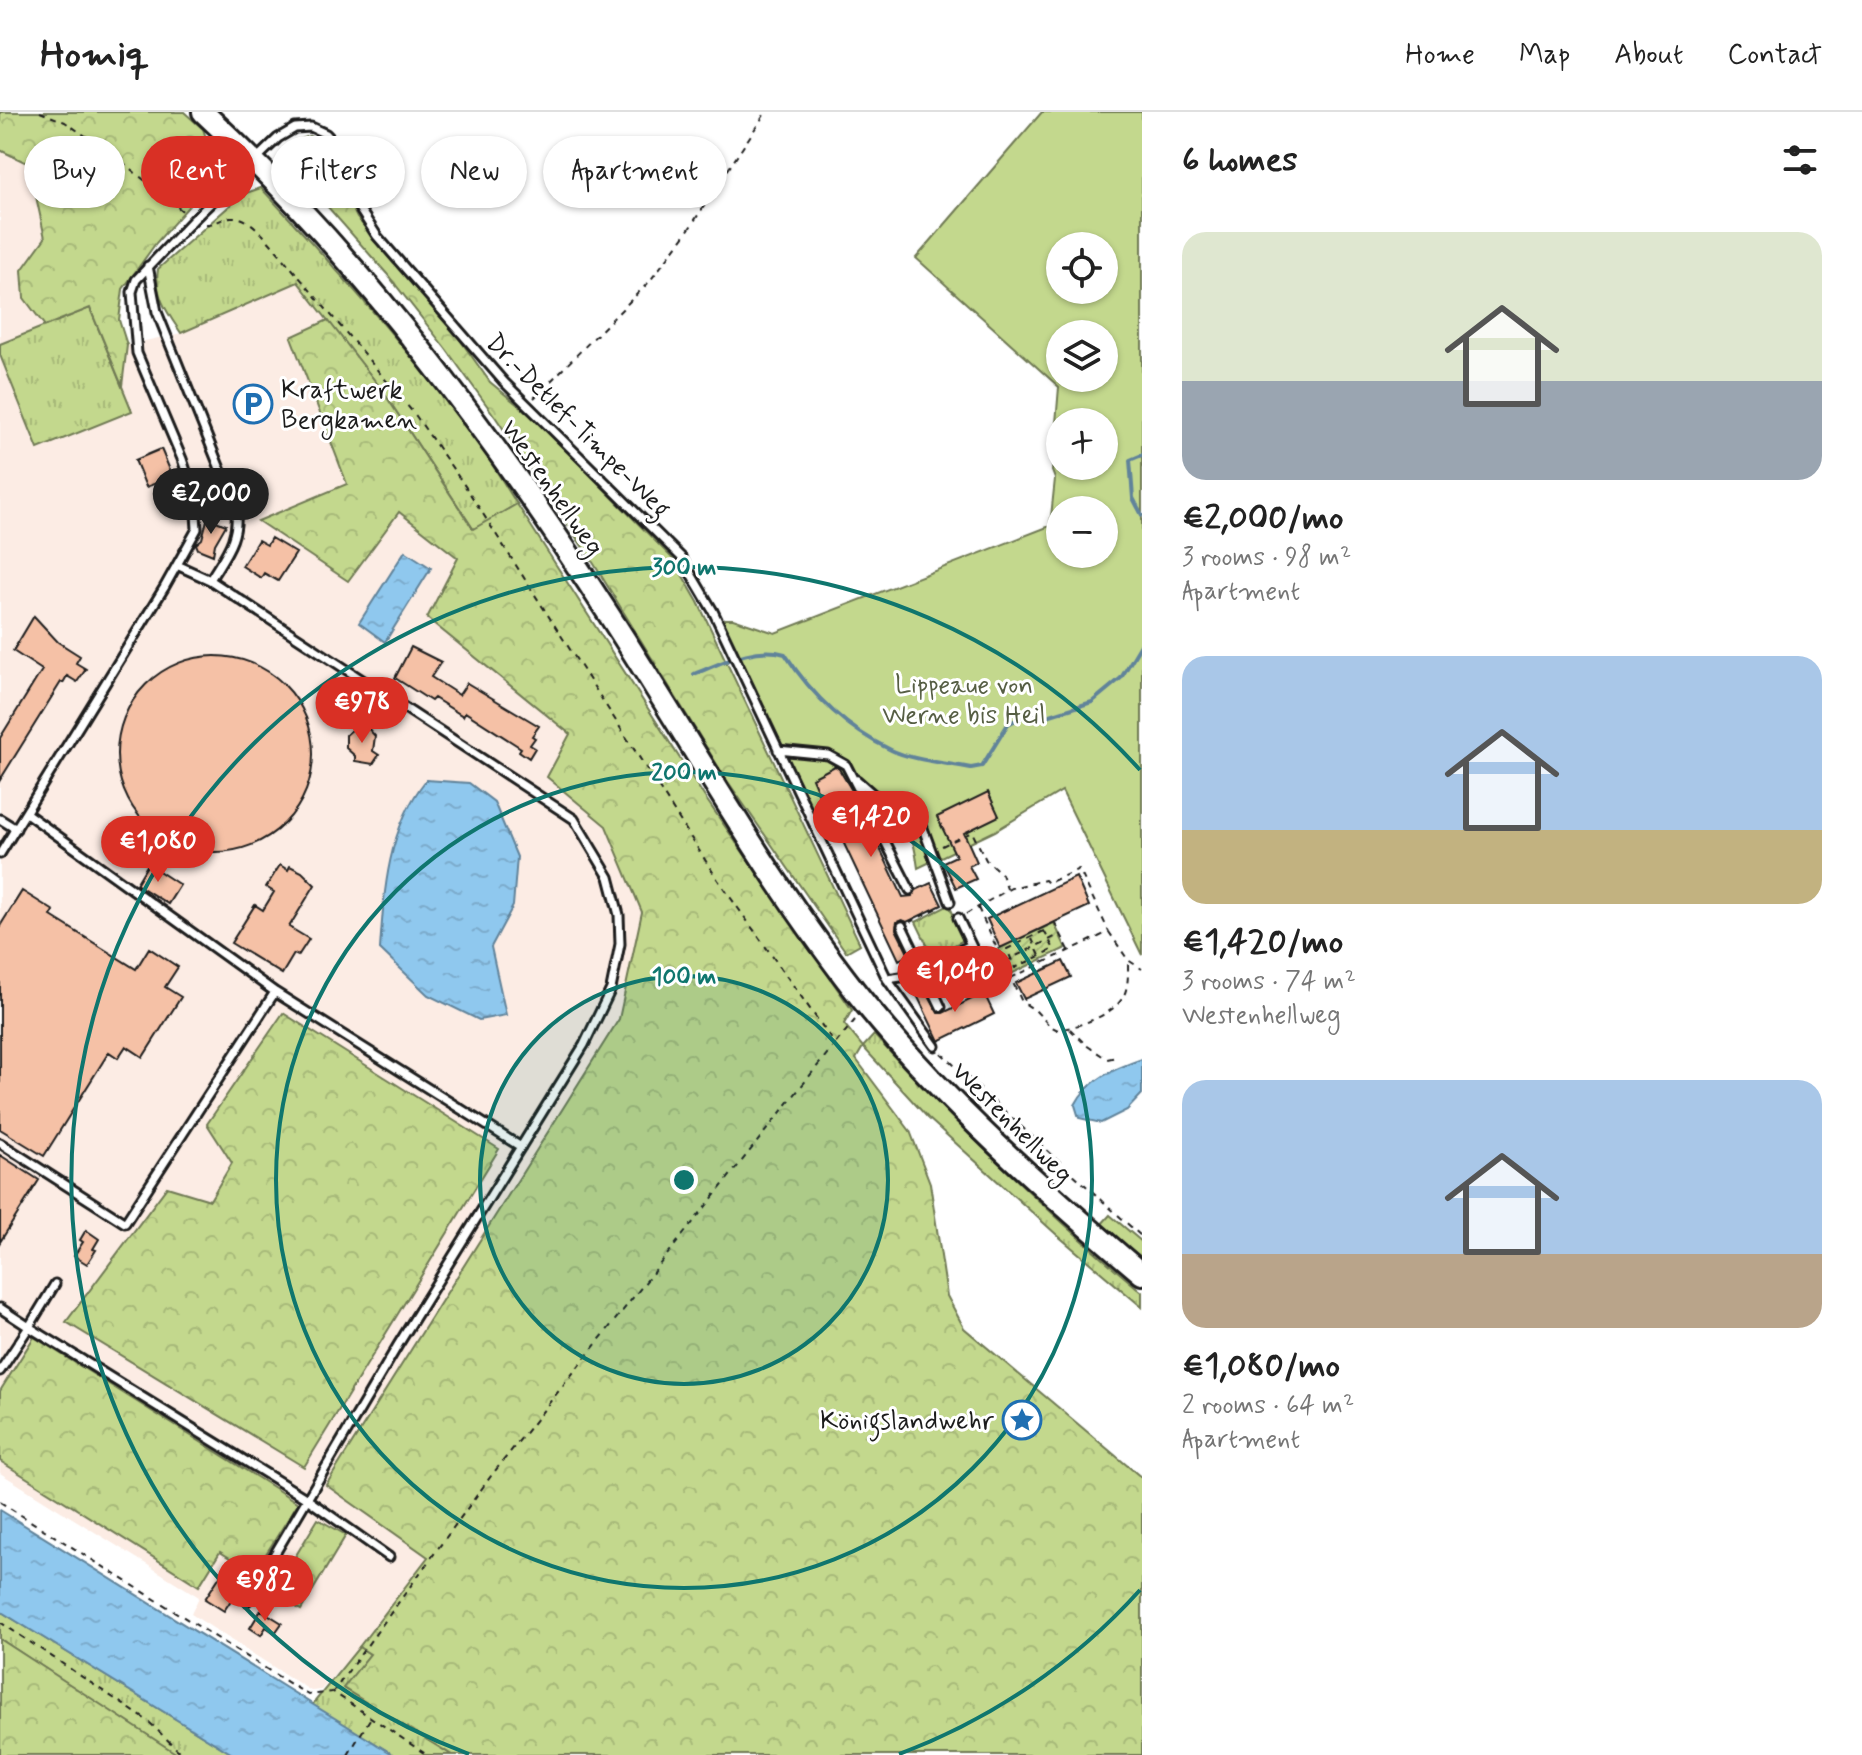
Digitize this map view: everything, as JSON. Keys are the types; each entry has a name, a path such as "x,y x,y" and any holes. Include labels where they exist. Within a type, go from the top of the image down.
{"main road":[{"name":"Westenhellweg","path":"203,112 229,136"},
{"name":"Westenhellweg","path":"255,160 331,241 460,398 609,615 787,896 867,1005 970,1118 1050,1196 1142,1274"}],"lane":[{"name":"Dr.-Detlef-Timpe-Weg","path":"255,160 278,138 295,128 311,127 326,134 339,148 355,202 371,228 504,382 681,557 713,611 887,979 935,1046"},
{"path":"0,854 197,529 195,498 182,459 137,353 132,292 136,280 148,266 205,208"},
{"path":"148,266 157,312 235,506 238,524 231,545 210,580"},
{"path":"177,565 210,580 574,819 609,877 619,915 620,944 611,989 584,1045 398,1345 247,1601"},
{"path":"778,750 828,755 846,765 910,890"},
{"path":"852,776 874,795 911,809 920,820 950,902"},
{"path":"26,813 275,992 521,1147"},
{"path":"0,819 16,829"},
{"path":"958,918 991,987"},
{"path":"902,926 941,1007"},
{"path":"887,979 908,976 971,945"},
{"path":"0,1143 125,1223 275,992"},
{"path":"0,1371 55,1284"},
{"path":"0,1308 307,1499 389,1557"}],"path":[{"path":"40,112 65,122 116,157 193,220 213,225 232,217 251,222 273,246 416,416 467,489 718,880 835,1044"},
{"path":"527,405 649,282 685,235 766,112"},
{"path":"931,851 972,832 986,860 1002,874 1007,890"},
{"path":"958,918 1007,890 1045,880 1048,883 1079,869 1109,932 1128,960 1142,969"},
{"path":"902,926 950,902"},
{"path":"978,908 1022,1002 1058,1030 1090,1021 1121,1000 1127,985 1128,960"},
{"path":"1055,923 1069,951"},
{"path":"1044,931 1054,949 1015,968 1007,949 1031,937 1044,931"},
{"path":"991,987 1109,932"},
{"path":"1006,961 1061,934"},
{"path":"1031,937 1043,963"},
{"path":"333,1692 491,1476 867,1005"},
{"path":"1069,1028 1086,1045 1107,1059 1117,1057"},
{"path":"935,1046 955,1068 1142,1237"},
{"path":"0,1502 308,1695 333,1692 427,1755"},
{"path":"0,1622 148,1721 183,1755"},
{"path":"348,1755 370,1718"}],"shaded area":[{"name":"Kraftwerk Bergkamen","path":"0,132 24,149 24,208 107,208 156,243 123,289 119,320 127,345 181,333 298,282 382,390 710,897 587,1349 359,1647 321,1690 311,1691 191,1614 199,1597 0,1473"}],"green space":[{"path":"0,112 184,112 203,129 205,136 141,136 141,208 187,208 156,243 123,289 119,320 127,345 122,386 90,308 45,326 24,298 22,270 45,238 39,208 125,208 125,136 24,136 24,162 0,150"},
{"name":"Lippeaue von Werne bis Heil","path":"1042,112 1142,112 1142,955 1062,791 995,831 918,868 914,844 906,824 882,802 869,797 849,806 827,823 814,814 722,619 733,619 775,633 1046,528 1046,568 1118,568 1118,496 1053,496 1055,480 1118,480 1118,408 1057,408 1059,392 1118,392 1118,320 1046,320 1046,375 916,258"},
{"path":"261,188 271,199 271,208 279,208 397,340 479,445 517,504 474,530 382,390 298,282 181,333 160,295 158,269 227,208 255,208 255,190"},
{"path":"329,208 352,208 357,218 458,337 490,382 535,419 673,559 698,602 860,944 846,952 724,776 594,564 496,418 387,274"},
{"path":"90,308 132,411 38,449 0,355 0,344"},
{"path":"328,320 382,390 473,529 517,504 704,796 852,1010 844,1024 863,1047 856,1059 910,1131 930,1183 947,1296 964,1328 1142,1478 1142,1755 452,1755 343,1688 370,1654 359,1647 428,1557 326,1485 619,1019 642,912 606,826 547,777 570,734 427,618 458,558 399,512 348,581 258,521 347,484 291,337"},
{"path":"949,905 962,933 962,941 923,962 921,958 931,953 916,922"},
{"path":"1054,923 1066,948 1011,974 998,949"},
{"path":"966,953 981,986 954,999 940,970 931,974 929,970"},
{"path":"283,1013 499,1149 304,1467 66,1322 167,1187 210,1200 232,1163 207,1124"},
{"path":"874,1035 1004,1168 1142,1292 1142,1307 928,1118 863,1047"},
{"path":"1110,1215 1142,1242 1142,1260 1100,1226"},
{"path":"34,1337 298,1503 254,1573 220,1552 199,1586 0,1461 0,1391"},
{"path":"318,1519 346,1535 301,1610 273,1593"},
{"path":"0,1611 234,1755 176,1755 0,1639"},
{"path":"0,1639 177,1754 177,1755 0,1755"},
{"path":"359,1647 370,1654 344,1689 452,1755 394,1755 312,1705"}],"water":[{"path":"405,551 431,568 385,642 359,623"},
{"path":"426,780 469,783 494,802 517,857 513,906 491,947 506,1015 479,1020 428,995 380,949 390,860 403,818"},
{"path":"1142,1059 1142,1094 1127,1110 1101,1123 1079,1118 1075,1105 1087,1089 1113,1071"},
{"path":"0,1510 394,1755 234,1755 0,1611"}],"building":[{"path":"161,449 173,477 146,487 135,460"},
{"path":"207,520 226,525 215,544 213,555 198,549 196,544 202,539"},
{"path":"271,538 296,553 278,581 264,573 261,578 242,566 258,540 267,545"},
{"path":"34,616 58,642 80,656 76,663 86,669 77,682 67,676 61,682 0,780 0,738 42,670 13,651"},
{"path":"411,647 441,662 431,677 459,695 467,683 539,726 532,736 535,738 530,745 535,748 529,758 519,751 521,748 465,712 463,716 434,698 431,701 395,678"},
{"path":"215,656 253,663 270,672 284,685 297,699 306,716 313,754 306,792 297,809 284,823 270,836 253,845 215,852 177,845 160,836 146,823 133,809 124,792 117,754 124,716 133,699 146,685 160,672 177,663"},
{"path":"361,726 367,727 375,736 373,751 379,755 373,764 355,761 355,756 346,748 346,735"},
{"path":"835,766 854,794 903,897 912,896 916,890 931,883 942,905 907,922 897,922 896,929 909,955 899,960 838,831 835,832 812,778"},
{"path":"988,792 999,816 964,833 977,862 969,866 976,879 956,888 943,862 956,856 937,817"},
{"path":"148,864 180,885 168,904 136,884"},
{"path":"280,865 302,872 315,885 289,927 309,939 298,956 294,954 282,974 231,943 255,905 263,910 274,892 266,887"},
{"path":"1076,877 1089,906 1000,948 987,919"},
{"path":"22,891 54,911 51,916 136,969 149,948 178,967 165,987 181,997 143,1057 126,1046 118,1058 109,1052 44,1156 0,1129 0,926"},
{"path":"1063,961 1071,977 1024,999 1016,983"},
{"path":"924,987 938,1013 984,993 994,1014 939,1041 915,991"},
{"path":"0,1155 39,1180 0,1242"},
{"path":"86,1230 99,1239 87,1264 74,1256"},
{"path":"229,1562 248,1574 224,1611 205,1599"},
{"path":"261,1610 282,1623 275,1633 266,1627 261,1635 250,1628"}],"waterway":[{"path":"1142,455 1130,460 1133,498 1142,515"},
{"path":"694,674 750,653 785,654 806,683 831,709 860,732 891,750 909,756 971,768 982,766 1008,724 1028,714 1044,717 1092,702 1121,678 1142,643"}],"place":[{"name":"Kraftwerk Bergkamen","path":"253,404"},
{"name":"Königslandwehr","path":"1022,1420"}]}
